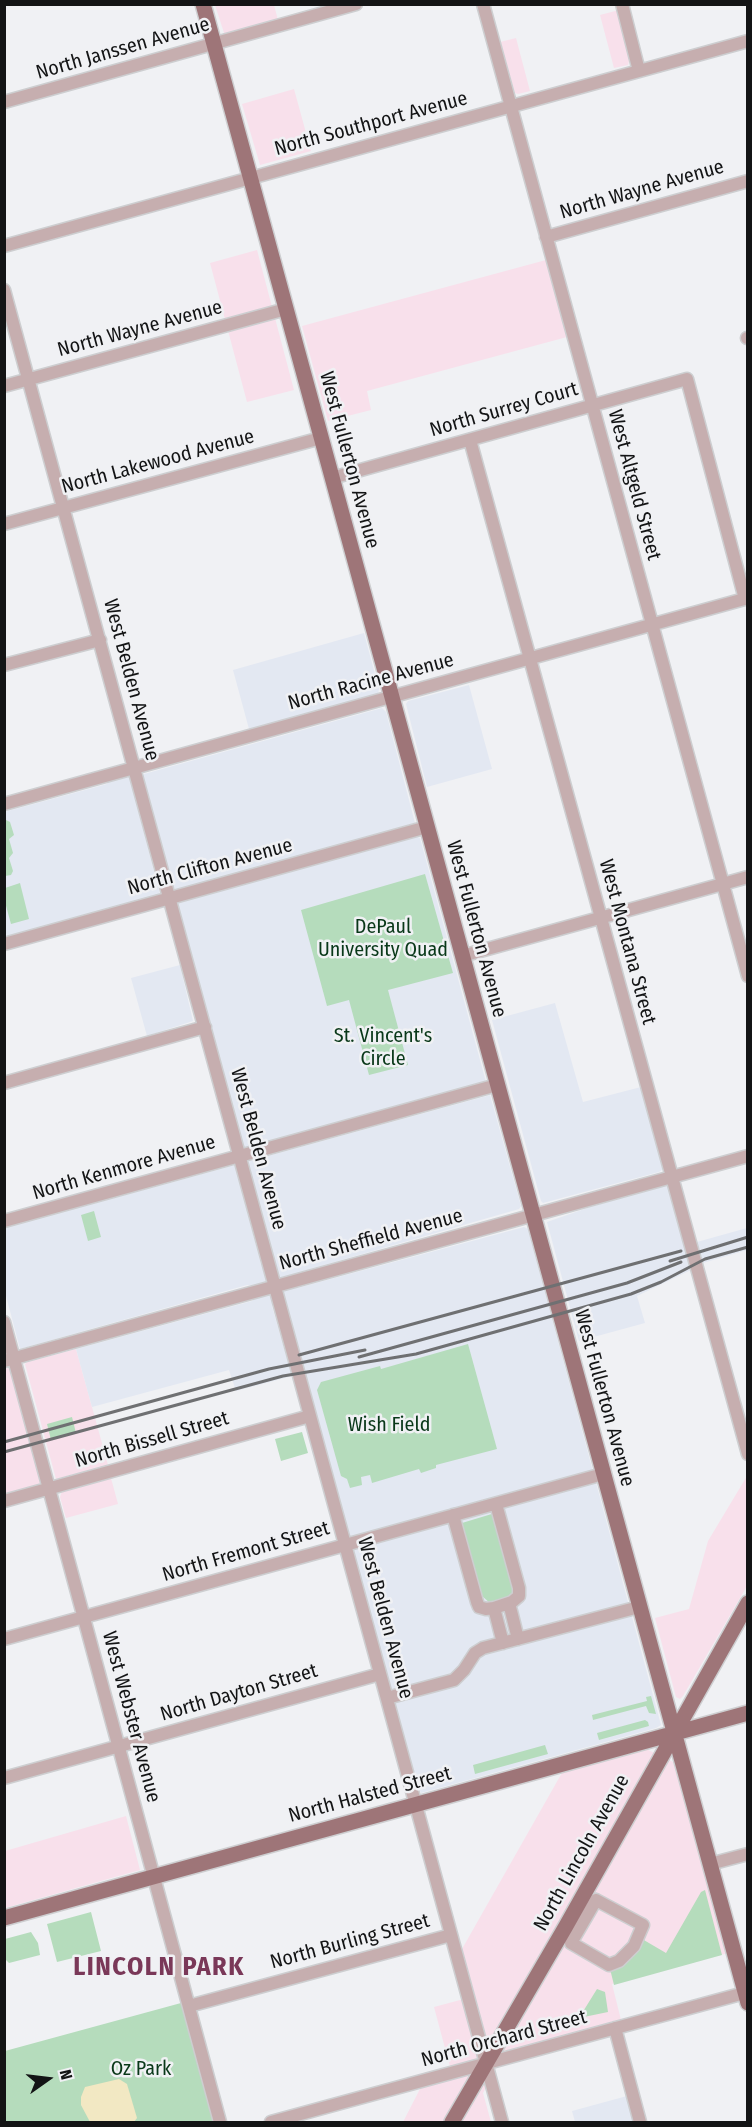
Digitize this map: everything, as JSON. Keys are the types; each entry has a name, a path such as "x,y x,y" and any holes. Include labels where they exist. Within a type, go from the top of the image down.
{"main road":[{"name":"West Fullerton Avenue","path":"203,4 746,1996"},
{"name":"North Lincoln Avenue","path":"452,2122 569,1921 747,1603"},
{"name":"North Halsted Street","path":"4,1918 747,1713"}],"street":[{"name":"North Janssen Avenue","path":"4,102 356,4"},
{"name":"West Altgeld Street","path":"483,4 747,976"},
{"path":"622,4 639,71"},
{"name":"North Southport Avenue","path":"4,246 747,41"},
{"name":"North Wayne Avenue","path":"546,237 747,181"},
{"name":"West Belden Avenue","path":"4,290 502,2122"},
{"name":"North Wayne Avenue","path":"4,386 286,309"},
{"name":"North Surrey Court","path":"332,478 687,379 746,599"},
{"name":"North Lakewood Avenue","path":"4,525 321,438"},
{"name":"West Montana Street","path":"470,440 747,1454"},
{"name":"North Racine Avenue","path":"4,804 746,599"},
{"path":"4,665 100,640"},
{"name":"North Clifton Avenue","path":"4,944 427,827"},
{"path":"462,956 747,877"},
{"path":"4,1083 205,1028"},
{"name":"North Kenmore Avenue","path":"4,1221 497,1084"},
{"name":"North Sheffield Avenue","path":"9,1360 747,1156"},
{"name":"West Webster Avenue","path":"4,1322 9,1360 50,1489 220,2122"},
{"name":"North Bissell Street","path":"4,1501 310,1416"},
{"name":"North Fremont Street","path":"4,1639 603,1474"},
{"path":"453,1515 479,1607 494,1608 509,1603 519,1596 519,1588 495,1504"},
{"path":"509,1603 518,1639"},
{"path":"387,1698 454,1680 475,1653 483,1648 639,1607"},
{"path":"494,1608 503,1643"},
{"name":"North Dayton Street","path":"4,1779 380,1674"},
{"path":"710,1864 747,1854"},
{"path":"596,1900 643,1926 634,1946 619,1961 609,1965 571,1943 596,1900"},
{"name":"North Burling Street","path":"189,2006 451,1935"},
{"name":"North Orchard Street","path":"271,2122 615,2028 746,1996"},
{"path":"615,2028 640,2122"}],"shaded area":[{"path":"215,5 274,5 278,20 225,36"},
{"path":"619,10 630,57 628,65 614,68 600,15"},
{"path":"516,38 530,91 518,94 515,93 500,42"},
{"path":"294,89 311,151 260,165 242,104"},
{"path":"257,250 294,390 247,402 210,263"},
{"path":"546,260 567,337 367,391 371,410 328,421 302,326"},
{"path":"364,633 379,689 378,694 249,729 233,670"},
{"path":"469,685 492,769 427,787 406,704 408,701"},
{"path":"382,708 386,712 415,823 178,890 172,888 142,776 144,774"},
{"path":"129,775 160,894 7,936 4,928 4,812 107,784 109,780"},
{"path":"416,836 420,838 486,1082 244,1148 178,902"},
{"path":"180,965 193,1021 147,1036 131,978"},
{"path":"555,1003 583,1102 641,1087 663,1169 543,1203 492,1020"},
{"path":"490,1095 521,1206 519,1209 300,1272 294,1276 280,1279 277,1277 248,1166 249,1161"},
{"path":"235,1165 261,1264 265,1266 266,1282 255,1286 247,1285 20,1349 5,1292 4,1228"},
{"path":"666,1185 669,1187 691,1270 637,1296 645,1323 579,1341 547,1222"},
{"path":"524,1227 528,1229 661,1725 421,1793 415,1779 282,1293 292,1287 297,1288"},
{"path":"747,1228 747,1250 703,1263 697,1242"},
{"path":"268,1294 274,1302 272,1306 292,1376 236,1391 229,1370 92,1407 76,1349 252,1301"},
{"path":"76,1349 108,1465 56,1479 25,1364"},
{"path":"8,1368 11,1371 40,1482 39,1485 5,1494 4,1369"},
{"path":"747,1476 747,1586 680,1699 676,1697 655,1618 689,1609 708,1541"},
{"path":"111,1478 118,1504 66,1518 60,1497 62,1491"},
{"path":"644,1748 673,1762 728,1953 612,1984 621,2020 505,2051 483,2093 491,2122 403,2122 421,2087 453,2078 434,2007 475,1996 462,1949 563,1771"},
{"path":"126,1816 140,1870 5,1908 5,1851"},
{"path":"627,2096 634,2122 575,2122 572,2111"}],"green space":[{"path":"6,820 10,822 14,835 9,839 13,853 9,858 13,871 11,875 5,876"},
{"name":"DePaul University Quad","path":"425,874 453,973 388,990 408,1065 369,1075 349,1000 327,1006 301,910"},
{"path":"20,883 29,919 11,924 5,902 5,888"},
{"path":"94,1211 101,1237 88,1241 81,1215"},
{"name":"Wish Field","path":"468,1344 497,1449 436,1465 436,1468 421,1473 419,1469 372,1483 370,1475 361,1477 362,1485 350,1488 347,1479 341,1476 317,1390 321,1382 380,1366 381,1369"},
{"path":"72,1417 76,1433 51,1440 47,1424"},
{"path":"302,1432 308,1453 281,1461 275,1439"},
{"path":"495,1513 515,1588 508,1598 490,1603 482,1596 462,1523"},
{"path":"651,1696 656,1714 649,1713 646,1706 593,1720 592,1715 647,1701 646,1697"},
{"path":"645,1720 649,1726 599,1740 597,1733"},
{"path":"545,1745 548,1754 475,1774 473,1765"},
{"path":"705,1890 722,1955 614,1985 609,1965 637,1936 666,1953 701,1892"},
{"path":"91,1912 101,1951 57,1962 47,1924"},
{"path":"31,1932 38,1943 40,1955 9,1963 5,1959 5,1939"},
{"path":"597,1989 605,1992 608,2012 579,2018"},
{"name":"Oz Park","path":"181,2003 213,2122 5,2122 5,2051"}],"sand":[{"path":"119,2079 127,2084 137,2118 134,2122 90,2122 81,2105 85,2087"}],"railway":[{"path":"670,1261 748,1237"},
{"path":"4,1452 283,1376 416,1354 631,1294 661,1282 705,1259 748,1247"},
{"path":"299,1355 681,1251"},
{"path":"359,1357 627,1283 681,1262"},
{"path":"4,1442 269,1369 365,1350"}],"district":[{"name":"LINCOLN PARK","path":"159,1968"}],"park label":[{"name":"St. Vincent's Circle","path":"383,1048"}]}
